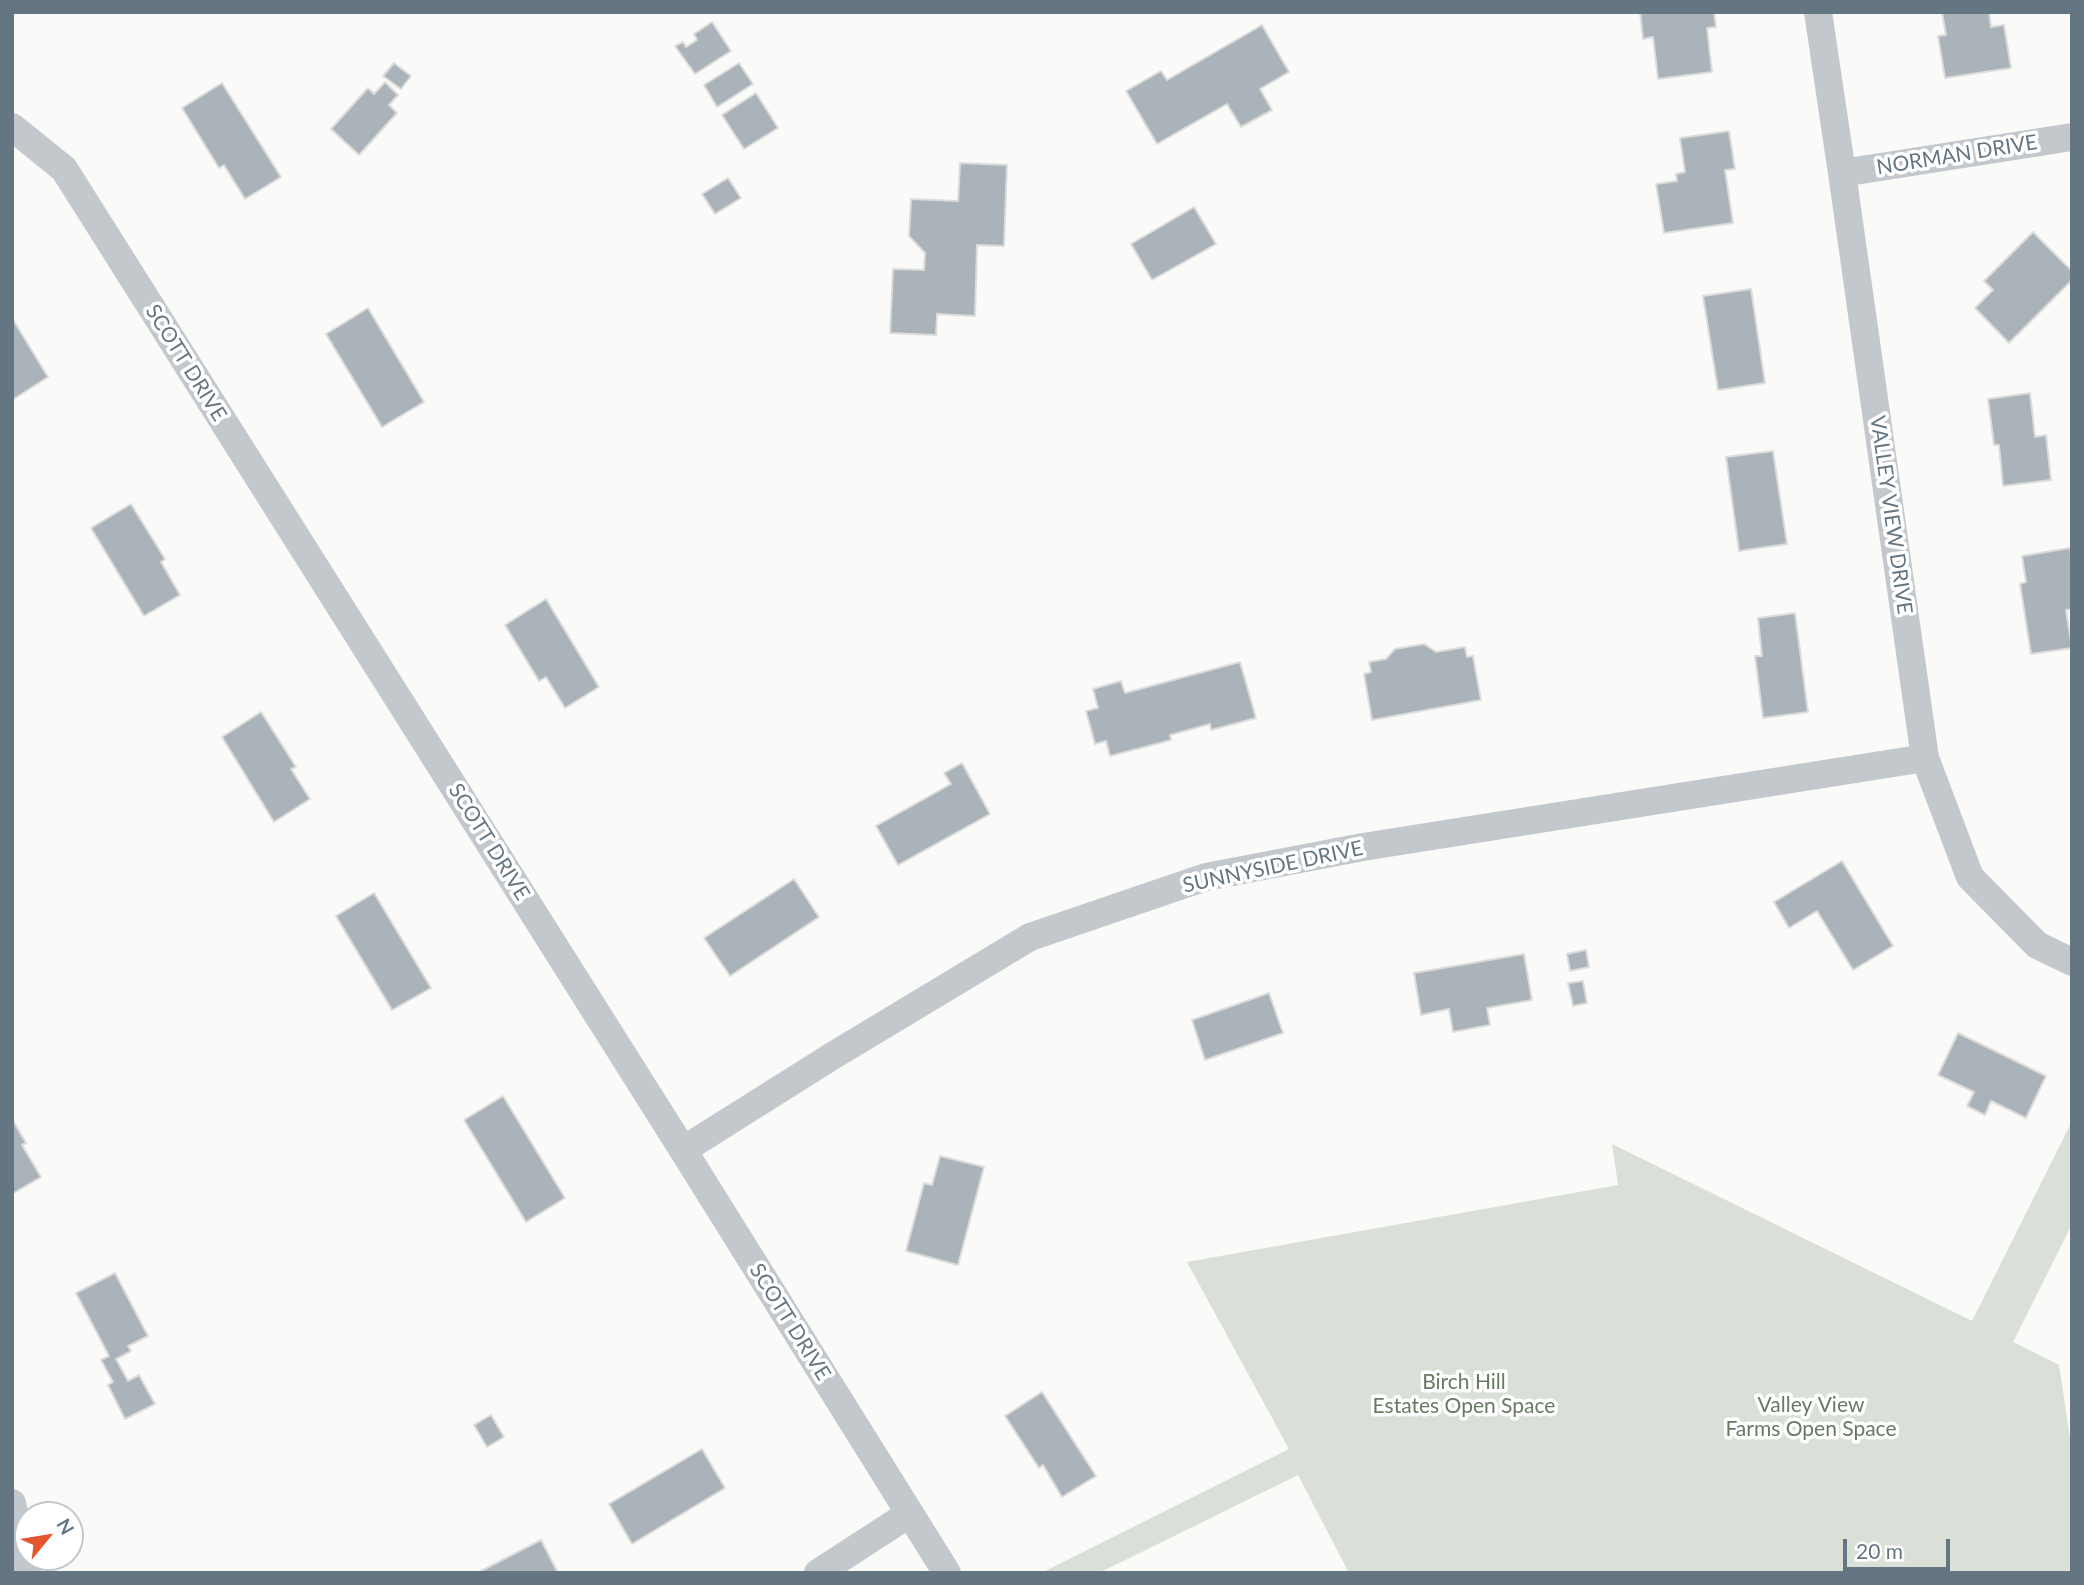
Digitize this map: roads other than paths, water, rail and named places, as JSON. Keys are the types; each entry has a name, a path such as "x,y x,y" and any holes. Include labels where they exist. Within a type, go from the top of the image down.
{"street":[{"name":"VALLEY VIEW DRIVE","path":"1818,12 1925,758 1970,877 2037,945 2072,962"},
{"name":"SCOTT DRIVE","path":"12,127 64,169 947,1573"},
{"name":"NORMAN DRIVE","path":"1842,173 2072,137"},
{"name":"SUNNYSIDE DRIVE","path":"683,1150 1030,937 1206,877 1363,847 1925,758"},
{"path":"12,1503 28,1573"},
{"path":"818,1573 909,1514"}],"park label":[{"name":"Birch Hill Estates Open Space","path":"1464,1394"},
{"name":"Valley View Farms Open Space","path":"1811,1417"}]}
